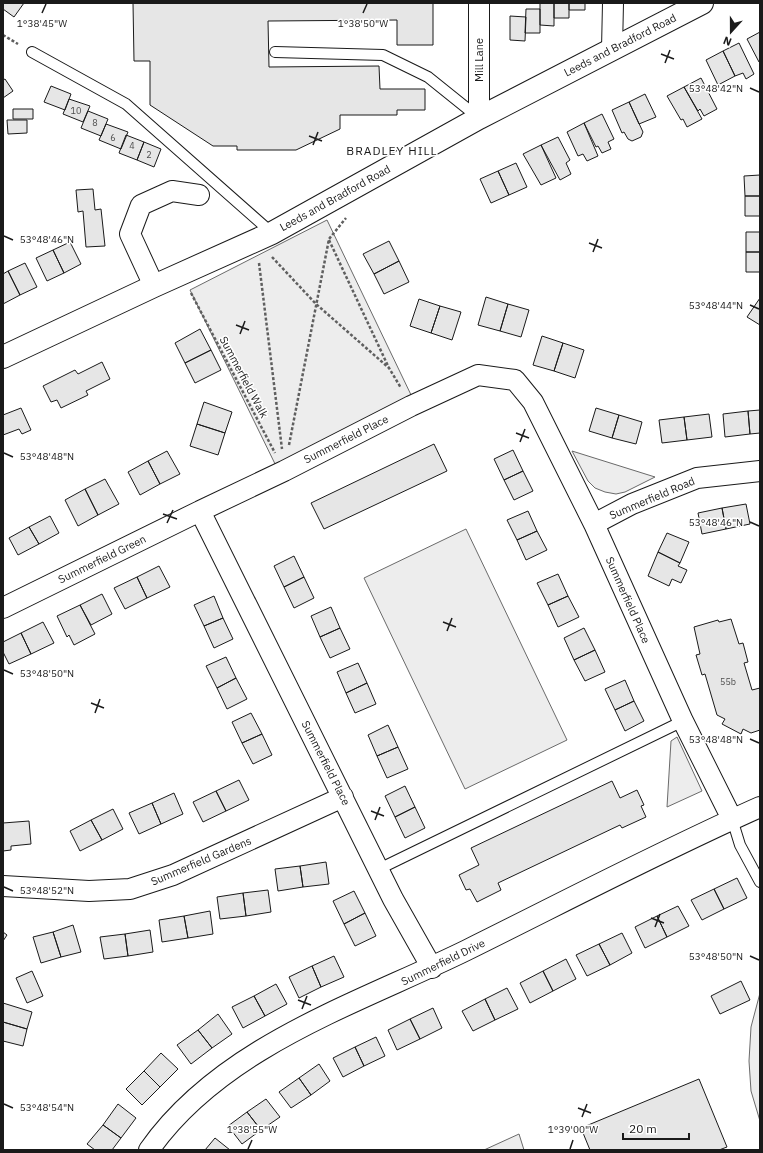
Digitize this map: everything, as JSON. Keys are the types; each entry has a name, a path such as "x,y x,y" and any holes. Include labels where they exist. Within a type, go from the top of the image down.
{"main road":[{"name":"Leeds and Bradford Road","path":"3,358 154,286 264,236 479,118 702,3"}],"street":[{"name":"Mill Lane","path":"479,3 479,118"},
{"path":"612,50 613,3"},
{"path":"154,286 130,234 141,205 172,191 199,195"},
{"name":"Summerfield Place","path":"432,968 393,899 200,511 284,471 411,406 478,375 515,380 533,402 594,524 683,720 732,819"},
{"name":"Summerfield Road","path":"594,524 632,504 697,478 760,471"},
{"name":"Summerfield Green","path":"3,608 200,511"},
{"name":"Summerfield Gardens","path":"3,886 89,891 130,890 173,875 343,796"},
{"name":"Summerfield Drive","path":"149,1150 193,1100 220,1076 252,1055 301,1028 432,968 732,819 760,807"}],"lane":[{"path":"32,52 126,104 264,236"},
{"path":"275,52 382,55 428,77 479,118"},
{"path":"379,869 683,720"},
{"path":"732,819 740,845 760,882"}],"path":[{"path":"284,471 329,239 348,216"},
{"path":"264,236 316,304 389,368"},
{"path":"264,236 284,471"},
{"path":"329,239 389,368 411,406"},
{"name":"Summerfield Walk","path":"190,290 284,471"}],"shaded area":[{"path":"327,220 413,399 278,470 190,290"},
{"path":"572,451 655,477 625,492 616,494 605,492 595,488 588,481"},
{"path":"466,529 567,740 465,789 364,578"},
{"path":"677,737 702,791 667,807 671,741"},
{"path":"760,993 760,1121 751,1091 749,1061 751,1027"},
{"path":"519,1134 524,1150 484,1150"}],"building":[{"path":"3,3 24,3 14,17 3,9"},
{"path":"133,3 433,3 433,45 397,45 397,20 268,21 269,67 379,66 380,89 425,89 425,110 397,110 397,115 340,115 340,129 296,150 237,150 237,146 213,146 150,105 150,61 134,61"},
{"path":"540,3 554,3 554,26 540,25"},
{"path":"554,3 569,3 569,18 554,18"},
{"path":"569,3 585,3 585,10 569,10"},
{"path":"526,9 540,9 540,33 525,33"},
{"path":"510,16 526,17 525,41 510,40"},
{"path":"760,32 760,62 759,62 747,39"},
{"path":"739,43 754,74 746,79 743,73 735,76 723,51"},
{"path":"723,51 735,76 718,85 706,60"},
{"path":"701,78 717,109 704,116 700,109 698,111 684,87"},
{"path":"5,79 13,91 3,98 3,80"},
{"path":"51,86 71,94 65,110 44,102"},
{"path":"684,87 702,119 687,127 683,119 681,120 667,96"},
{"path":"645,94 656,117 639,124 629,102"},
{"path":"69,99 90,106 83,122 63,114"},
{"path":"629,102 643,132 641,137 632,141 628,139 624,132 622,133 612,110"},
{"path":"13,109 33,109 33,119 13,119"},
{"path":"88,111 108,119 101,136 81,128"},
{"path":"602,114 614,139 608,142 611,149 602,153 598,146 596,147 584,123"},
{"path":"7,120 27,120 27,133 8,134"},
{"path":"584,123 598,156 587,161 583,154 578,156 567,132"},
{"path":"106,124 128,132 121,149 99,140"},
{"path":"126,135 144,142 137,160 119,153"},
{"path":"558,137 570,160 566,163 571,174 560,180 541,145"},
{"path":"144,142 161,149 154,167 137,160"},
{"path":"541,145 556,178 541,185 523,154"},
{"path":"516,163 527,187 509,195 498,171"},
{"path":"498,171 509,195 491,203 480,179"},
{"path":"760,175 760,196 745,196 744,176"},
{"path":"93,189 95,210 101,209 105,246 86,247 83,211 78,212 76,190"},
{"path":"745,196 760,196 760,216 745,216"},
{"path":"746,232 760,232 760,252 746,252"},
{"path":"389,241 399,261 374,274 363,254"},
{"path":"70,242 81,264 64,273 53,250"},
{"path":"53,250 64,273 47,281 36,258"},
{"path":"746,252 760,252 760,272 746,272"},
{"path":"399,261 409,282 384,294 374,274"},
{"path":"25,263 37,287 20,295 8,271"},
{"path":"8,271 20,295 3,304 3,274"},
{"path":"486,297 508,304 500,331 478,325"},
{"path":"760,298 760,325 747,317"},
{"path":"419,299 440,306 431,333 410,326"},
{"path":"508,304 529,310 521,337 500,331"},
{"path":"440,306 461,312 452,340 431,333"},
{"path":"200,329 211,350 185,363 175,343"},
{"path":"542,336 563,343 554,371 533,365"},
{"path":"563,343 584,350 575,378 554,371"},
{"path":"211,350 221,370 195,383 185,363"},
{"path":"102,362 110,379 86,391 88,395 61,408 57,400 51,402 43,386 75,370 78,374"},
{"path":"204,402 232,412 225,433 197,424"},
{"path":"21,408 31,430 22,434 19,429 3,435 3,415"},
{"path":"596,408 619,415 612,438 589,431"},
{"path":"760,410 760,433 750,434 748,411"},
{"path":"748,411 750,434 725,437 723,414"},
{"path":"709,414 712,437 687,440 684,417"},
{"path":"619,415 642,422 636,444 612,438"},
{"path":"684,417 687,440 662,443 659,420"},
{"path":"197,424 225,433 218,455 190,446"},
{"path":"434,444 447,471 324,529 311,503"},
{"path":"513,450 523,471 504,480 494,459"},
{"path":"167,451 180,474 160,484 148,461"},
{"path":"148,461 160,484 140,495 128,472"},
{"path":"523,471 533,491 514,500 504,480"},
{"path":"105,479 119,504 98,515 85,489"},
{"path":"85,489 98,515 78,526 65,500"},
{"path":"746,504 750,524 726,529 722,508"},
{"path":"722,508 726,529 702,534 698,513"},
{"path":"528,511 537,531 517,540 507,520"},
{"path":"50,516 59,533 39,544 29,527"},
{"path":"29,527 39,544 18,555 9,538"},
{"path":"537,531 547,550 526,560 517,540"},
{"path":"667,533 689,542 680,563 658,552"},
{"path":"658,552 680,563 678,566 687,570 681,583 672,579 669,586 648,576"},
{"path":"294,556 304,577 284,587 274,566"},
{"path":"159,566 170,587 147,598 137,577"},
{"path":"558,574 568,596 548,605 537,583"},
{"path":"137,577 147,598 125,609 114,588"},
{"path":"304,577 314,598 294,608 284,587"},
{"path":"102,594 112,614 91,625 80,605"},
{"path":"214,596 223,618 204,626 194,605"},
{"path":"568,596 579,617 558,627 548,605"},
{"path":"80,605 95,634 74,645 69,635 67,637 57,616"},
{"path":"331,607 340,628 320,637 311,616"},
{"path":"223,618 233,639 214,648 204,626"},
{"path":"731,619 739,644 743,643 748,662 744,663 752,690 760,688 760,730 751,733 743,729 741,734 722,724 725,719 717,715 705,674 702,675 696,655 700,654 694,627 718,620 719,622"},
{"path":"43,622 54,643 31,654 21,633"},
{"path":"340,628 350,649 330,658 320,637"},
{"path":"584,628 595,650 574,660 564,638"},
{"path":"21,633 31,654 9,664 3,652 3,642"},
{"path":"595,650 605,672 585,681 574,660"},
{"path":"226,657 236,678 217,688 206,666"},
{"path":"358,663 367,683 346,693 337,672"},
{"path":"236,678 247,699 227,709 217,688"},
{"path":"625,680 634,701 615,710 605,689"},
{"path":"367,683 376,704 355,713 346,693"},
{"path":"634,701 644,721 625,731 615,710"},
{"path":"251,713 262,734 242,743 232,722"},
{"path":"388,725 398,747 377,756 368,735"},
{"path":"262,734 272,755 253,764 242,743"},
{"path":"398,747 408,769 387,778 377,756"},
{"path":"239,780 249,800 226,811 216,791"},
{"path":"612,781 620,798 637,790 644,805 641,806 646,817 622,828 620,825 498,883 501,890 477,902 470,889 466,890 459,875 479,865 471,848"},
{"path":"405,786 415,807 395,817 385,796"},
{"path":"216,791 226,811 203,822 193,802"},
{"path":"174,793 183,814 161,824 152,803"},
{"path":"152,803 161,824 139,834 129,813"},
{"path":"415,807 425,828 405,838 395,817"},
{"path":"113,809 123,829 102,840 91,820"},
{"path":"91,820 102,840 80,851 70,831"},
{"path":"29,821 31,844 11,846 11,850 3,851 3,823"},
{"path":"326,862 329,884 303,887 300,866"},
{"path":"300,866 303,887 278,891 275,869"},
{"path":"737,878 747,898 724,909 714,889"},
{"path":"714,889 724,909 702,920 691,900"},
{"path":"268,890 271,912 246,916 243,893"},
{"path":"354,891 365,913 344,924 333,901"},
{"path":"243,893 246,916 220,919 217,897"},
{"path":"678,906 689,926 667,937 657,916"},
{"path":"210,911 213,934 188,938 184,916"},
{"path":"365,913 376,936 355,946 344,924"},
{"path":"184,916 188,938 162,942 159,920"},
{"path":"657,916 667,937 645,948 635,927"},
{"path":"73,925 81,952 61,957 53,932"},
{"path":"150,930 153,952 128,956 125,934"},
{"path":"3,932 7,935 3,941"},
{"path":"53,932 61,957 41,963 33,937"},
{"path":"622,933 632,953 610,965 599,944"},
{"path":"125,934 128,956 104,959 100,937"},
{"path":"599,944 610,965 587,976 576,955"},
{"path":"334,956 344,977 321,987 312,966"},
{"path":"566,959 576,979 553,991 543,971"},
{"path":"312,966 321,987 299,998 289,977"},
{"path":"32,971 43,996 27,1003 16,978"},
{"path":"543,971 553,991 530,1003 520,983"},
{"path":"741,981 750,1000 720,1014 711,996"},
{"path":"276,984 287,1004 265,1016 254,996"},
{"path":"507,988 518,1009 495,1020 485,999"},
{"path":"254,996 265,1016 243,1028 232,1007"},
{"path":"485,999 495,1020 473,1031 462,1011"},
{"path":"3,1003 32,1012 27,1029 3,1022"},
{"path":"433,1008 442,1028 420,1039 410,1019"},
{"path":"218,1014 232,1034 212,1048 198,1030"},
{"path":"410,1019 420,1039 397,1050 388,1030"},
{"path":"3,1022 27,1029 23,1046 3,1041"},
{"path":"198,1030 212,1048 191,1064 177,1045"},
{"path":"376,1037 385,1056 364,1066 355,1047"},
{"path":"355,1047 364,1066 343,1077 333,1058"},
{"path":"161,1053 178,1069 160,1087 144,1071"},
{"path":"319,1064 330,1081 311,1095 299,1078"},
{"path":"144,1071 160,1087 142,1105 126,1089"},
{"path":"299,1078 311,1095 291,1108 279,1092"},
{"path":"699,1079 727,1147 719,1150 590,1150 581,1128"},
{"path":"266,1099 280,1117 261,1130 247,1112"},
{"path":"118,1104 136,1118 121,1138 103,1125"},
{"path":"247,1112 261,1130 242,1144 228,1126"},
{"path":"103,1125 121,1138 112,1150 95,1150 87,1144"},
{"path":"215,1138 230,1150 205,1150"}],"district":[{"name":"BRADLEY HILL","path":"392,151"}]}
